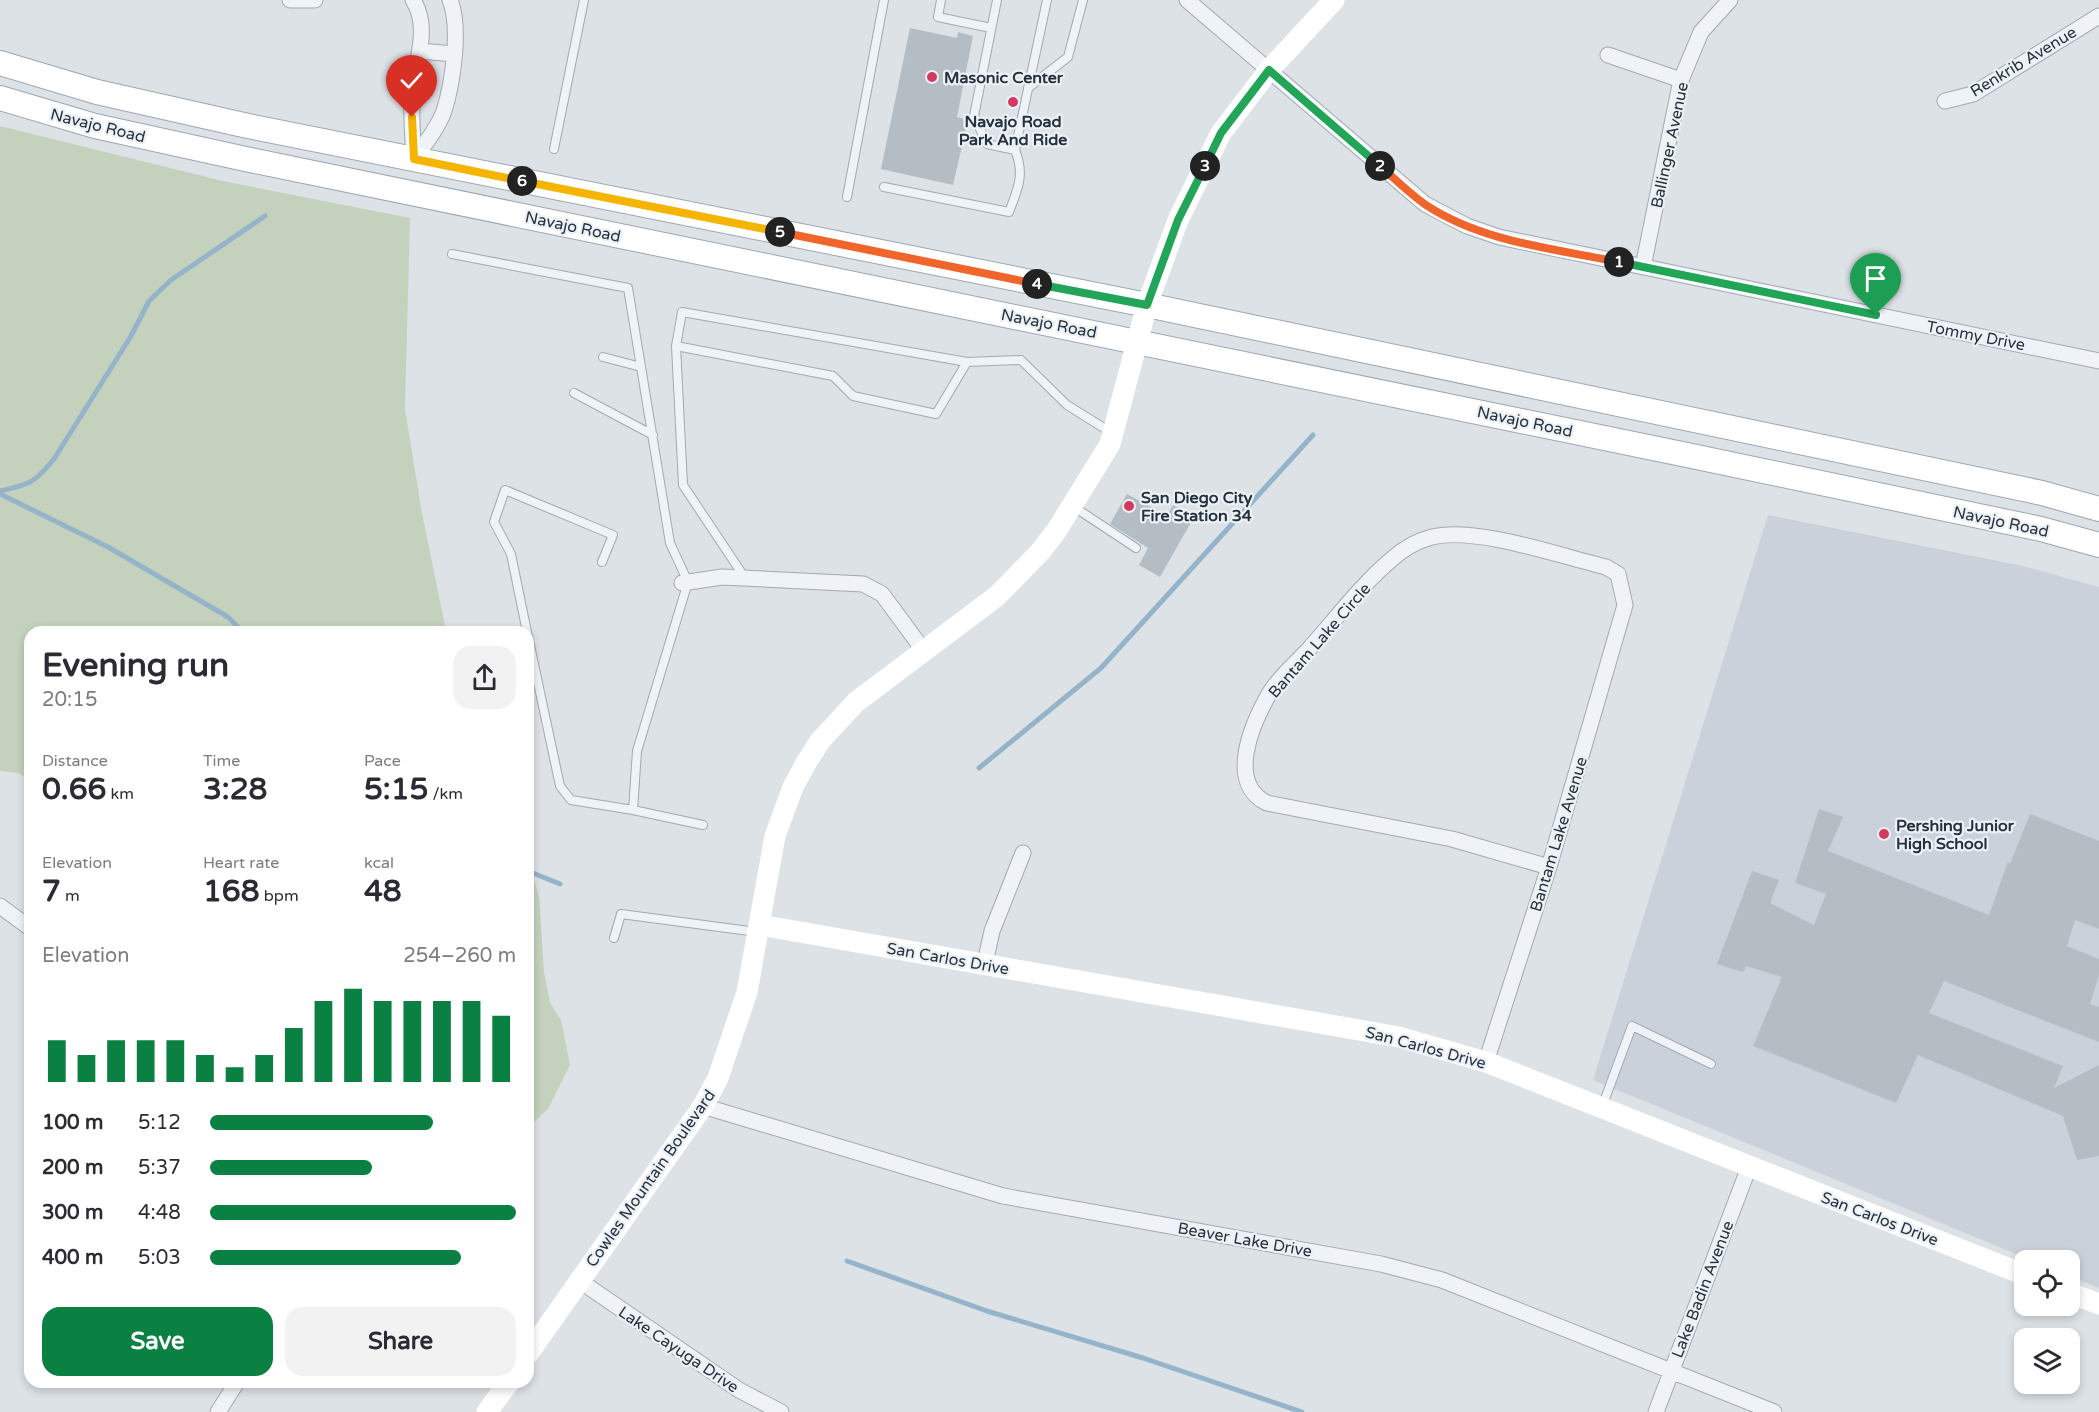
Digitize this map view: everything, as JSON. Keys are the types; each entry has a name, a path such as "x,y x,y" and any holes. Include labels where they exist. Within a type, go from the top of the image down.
{"main road":[{"name":"Navajo Road","path":"0,63 97,92 248,126 1147,305 2042,493 2099,509"},
{"name":"Navajo Road","path":"0,98 95,126 2041,529 2099,545"},
{"path":"95,126 277,148 395,170 414,159"}],"street":[{"path":"290,0 315,0"},
{"path":"413,0 418,8 420,51 412,96 414,159"},
{"path":"414,159 443,113 454,54 455,29 450,0"},
{"name":"Tommy Drive","path":"1187,0 1425,204 1446,216 1499,237 2099,361"},
{"name":"Cowles Mountain Boulevard","path":"534,1346 703,1106 718,1078 747,992 775,836 793,787 806,763 820,741 856,702 989,602 1019,574 1040,552 1073,507 1110,444 1147,305 1178,220 1221,133 1269,70 1334,0"},
{"name":"Ballinger Avenue","path":"1643,267 1682,80 1701,32 1730,0"},
{"name":"Renkrib Avenue","path":"1945,101 1973,94 2098,18"},
{"path":"420,51 454,54"},
{"path":"1608,55 1682,80"},
{"name":"Bantam Lake Circle","path":"1550,867 1452,839 1267,803 1260,800 1248,787 1245,779 1245,760 1257,721 1270,692 1381,569 1416,543 1445,534 1475,534 1606,567 1617,574 1625,605"},
{"path":"685,582 722,577 863,584 882,594 924,651"},
{"name":"Bantam Lake Avenue","path":"1486,1062 1550,867 1625,605"},
{"path":"985,963 992,931 1023,852"},
{"path":"1,909 24,924"},
{"name":"San Carlos Drive","path":"759,928 985,963 1399,1037 1486,1062 2014,1271"},
{"name":"Beaver Lake Drive","path":"703,1106 1003,1196 1369,1262 1442,1280 1774,1412"},
{"name":"Lake Badin Avenue","path":"1656,1412 1749,1167"},
{"name":"Lake Cayuga Drive","path":"580,1281 739,1390 781,1412"},
{"path":"2080,1297 2099,1304"},
{"path":"218,1412 233,1388"},
{"path":"488,1412 505,1388"}],"lane":[{"path":"554,149 584,0"},
{"path":"847,197 884,0"},
{"path":"941,0 938,17 991,28"},
{"path":"997,0 974,116 987,144 1015,150"},
{"path":"884,187 1009,212 1021,177 1021,166 1015,150 1047,0"},
{"path":"1028,88 1068,57 1083,0"},
{"path":"452,254 628,288 670,543 685,582 638,751 633,810"},
{"path":"745,578 683,485 676,346 682,312 967,362 1021,360 1067,405 1113,434"},
{"path":"676,346 833,376 853,396 936,414 967,362"},
{"path":"603,357 642,367"},
{"path":"574,393 653,435"},
{"path":"526,626 511,554 494,522 505,490 613,535 602,562"},
{"path":"1073,507 1136,549"},
{"path":"534,664 560,786 571,800 703,825"},
{"path":"614,938 621,914 759,928"},
{"path":"1602,1108 1632,1026 1711,1064"}],"shaded area":[{"name":"Pershing Junior High School","path":"1768,515 2023,566 2099,587 2099,1288 2080,1280 2080,1250 2014,1250 2014,1253 1593,1080"}],"green space":[{"path":"0,126 223,181 410,218 405,409 421,508 445,626 24,626 24,776 0,771"},
{"path":"534,880 539,896 544,972 550,1003 561,1020 570,1065 548,1109 534,1122"}],"building":[{"name":"Masonic Center","path":"910,28 957,38 958,32 973,36 957,117 968,120 953,185 881,169"},
{"path":"1127,494 1167,516 1173,505 1194,517 1160,577 1139,565 1148,548 1110,524"},
{"path":"1819,809 1843,817 1828,851 1989,915 2008,862 2010,864 2030,814 2099,841 2099,929 2075,920 2067,946 2099,959 2099,975 2090,1004 2099,1007 2099,1042 1944,981 1929,1013 2063,1066 2054,1088 2099,1065 2099,1156 2077,1160 2063,1116 1918,1055 1896,1103 1753,1046 1782,977 1746,966 1743,972 1717,964 1752,871 1779,880 1770,903 1814,925 1826,894 1795,883"}],"waterway":[{"path":"0,491 31,481 54,459 131,336 149,301 171,280 265,216"},
{"path":"979,768 1101,668 1313,435"},
{"path":"0,494 108,547 228,617 237,626"},
{"path":"534,873 560,884"},
{"path":"847,1261 987,1311 1143,1358 1302,1412"}],"place":[{"name":"Masonic Center","path":"932,77"},
{"name":"Navajo Road Park And Ride","path":"1013,102"},
{"name":"San Diego City Fire Station 34","path":"1129,506"},
{"name":"Pershing Junior High School","path":"1884,834"}],"route":[{"path":"412,117 414,159 1147,305 1178,220 1221,133 1269,70 1425,204 1467,226 1499,237 1876,315"}]}
